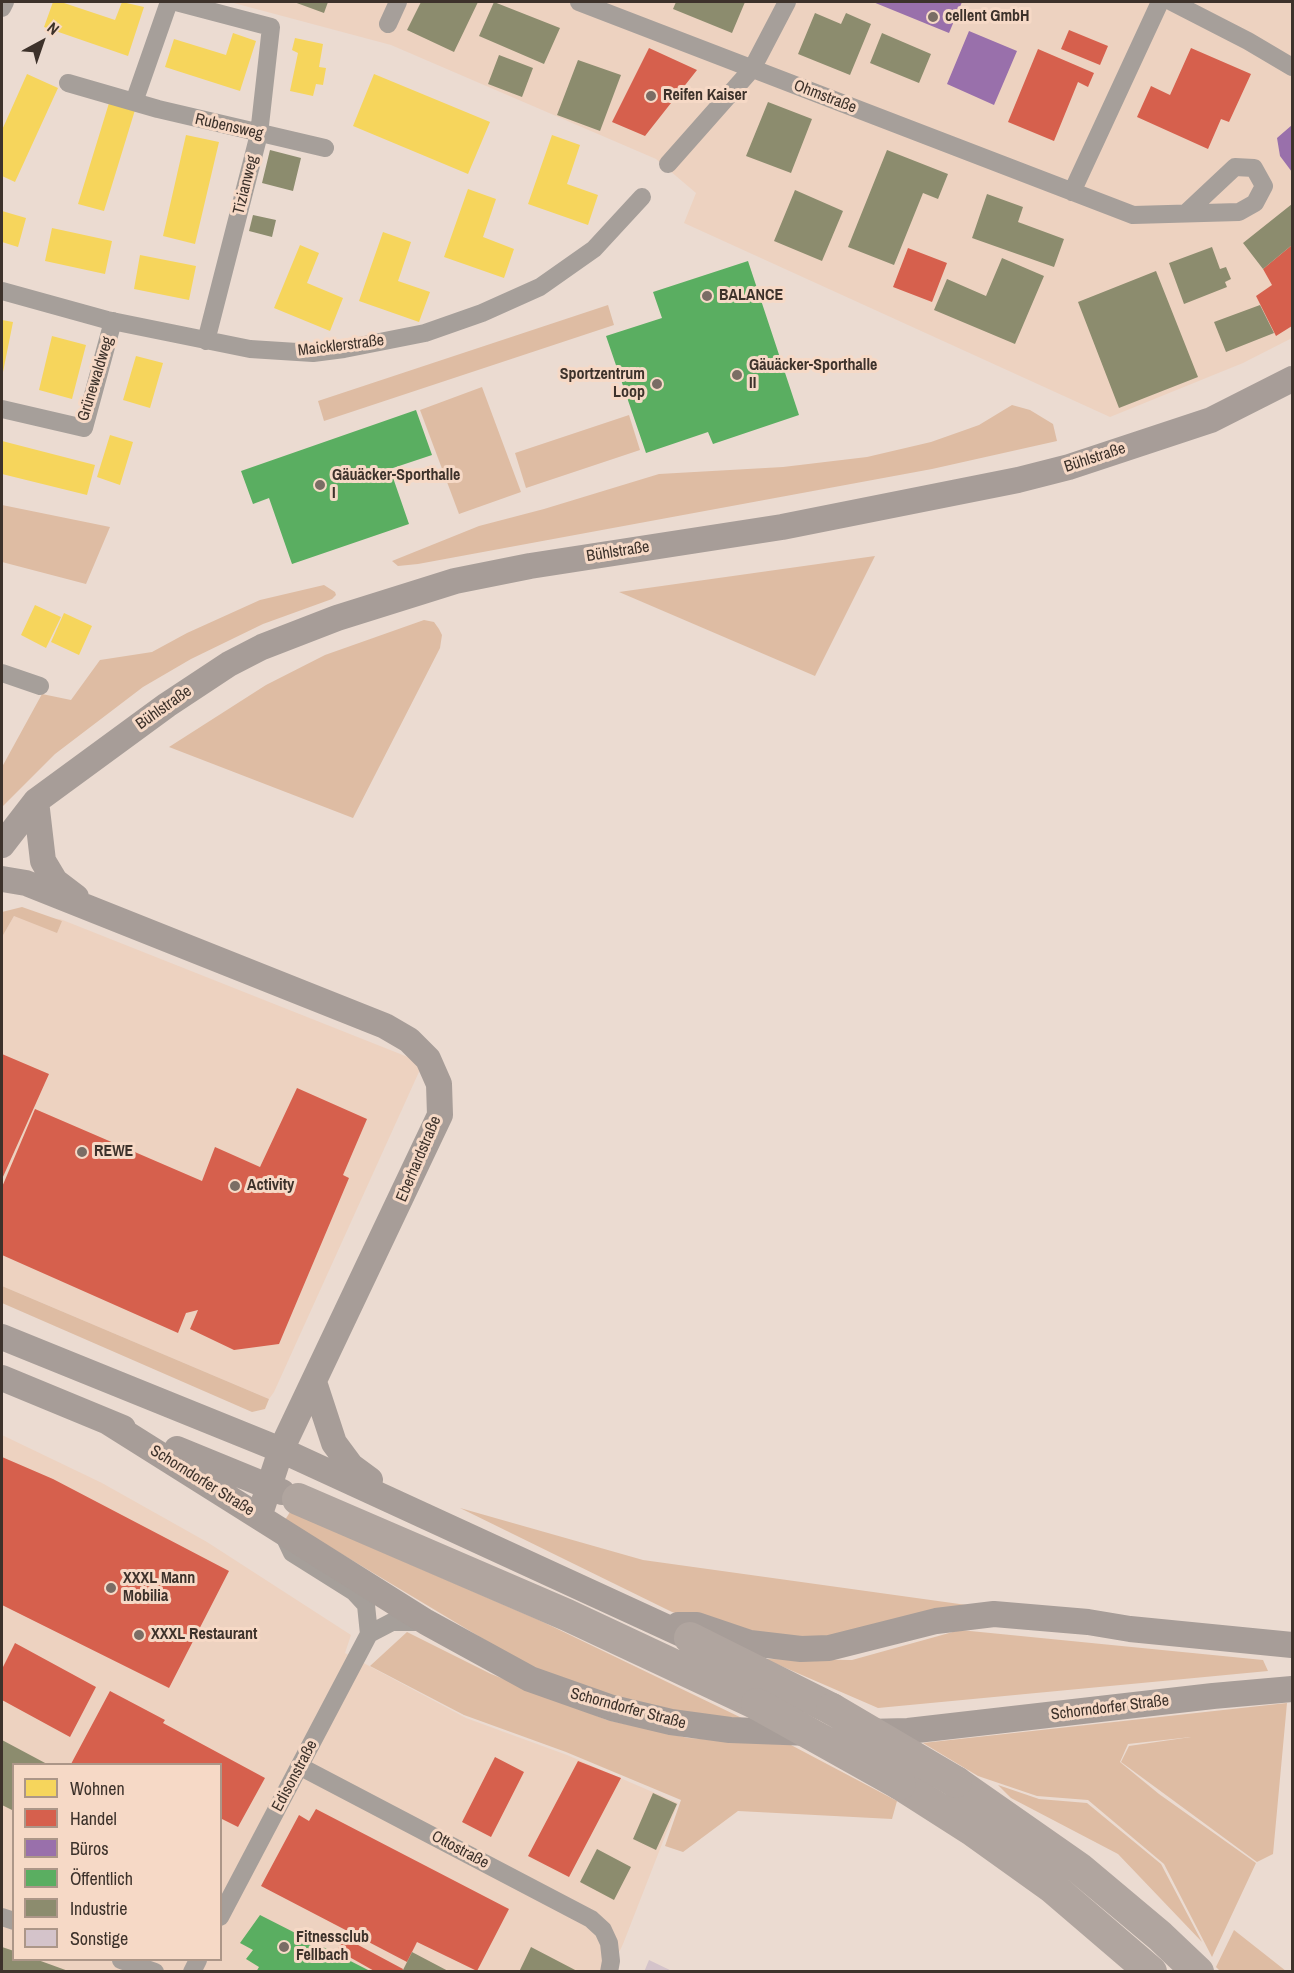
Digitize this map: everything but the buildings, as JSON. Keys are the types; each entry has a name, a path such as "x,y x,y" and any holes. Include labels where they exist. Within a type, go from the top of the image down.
{"highway":[{"path":"298,1499 567,1615 757,1704 900,1784 1029,1870 1152,1971"},
{"path":"676,1631 832,1709 956,1782 1079,1868 1198,1971"}],"main road":[{"name":"Bühlstraße","path":"2,845 36,801 167,705 230,664 262,647 337,618 455,581 530,566 782,527 1018,480 1069,467 1211,420 1293,379"},
{"path":"36,801 43,861 55,881 88,907"},
{"name":"Eberhardstraße","path":"2,879 26,884 88,907 386,1026 409,1040 428,1059 439,1084 440,1115 281,1450 259,1517"},
{"path":"2,1337 281,1450 676,1631 697,1625 750,1643 801,1649 829,1648 936,1621 994,1614 1293,1645"},
{"path":"2,1378 298,1499"},
{"path":"314,1382 334,1443 341,1455 398,1503"},
{"name":"Schorndorfer Straße","path":"108,1422 426,1622 530,1679 583,1699 671,1722 776,1734 908,1731 1293,1689"}],"street":[{"path":"2,9 5,2"},
{"path":"134,102 169,2"},
{"name":"Tizianweg","path":"176,2 271,27 259,134 206,341"},
{"path":"388,24 398,2"},
{"name":"Ohmstraße","path":"579,2 1132,215 1187,212"},
{"path":"669,164 752,69 787,2"},
{"path":"1072,192 1160,2"},
{"path":"1172,2 1293,67"},
{"name":"Rubensweg","path":"68,83 259,134 325,148"},
{"name":"Maicklerstraße","path":"2,291 113,321 206,341 283,353 313,353 425,333 514,299 568,269 614,230 642,197"},
{"name":"Grünewaldweg","path":"2,409 84,428 113,321"},
{"path":"2,673 40,686"},
{"path":"283,1534 292,1553 354,1592 366,1605 369,1634 392,1622 426,1622"},
{"name":"Edisonstraße","path":"222,1913 369,1634"},
{"name":"Ottostraße","path":"301,1767 591,1919 603,1930 609,1943 611,1961 609,1971"},
{"path":"127,1961 155,1971"}],"shaded area":[{"path":"230,2 1292,2 1292,338 1243,363 1110,417 684,223 696,193 656,159 391,45"},
{"path":"608,305 614,325 324,421 318,401"},
{"path":"482,387 521,492 459,514 420,410"},
{"path":"1012,405 1030,410 1053,424 1057,441 932,469 418,564 398,566 392,561 479,526 659,474 783,467 867,457 931,442 979,425"},
{"path":"629,415 640,450 526,488 515,453"},
{"path":"2,505 110,527 86,584 2,562"},
{"path":"875,556 815,676 619,592"},
{"path":"324,585 335,592 336,595 332,599 263,624 191,659 143,687 55,754 2,807 2,767 42,694 71,700 100,660 152,652 187,633 260,600"},
{"path":"424,620 434,622 439,629 442,635 440,648 353,818 169,747 266,685 325,655"},
{"path":"22,907 62,921 57,933 14,916 2,937 2,912"},
{"path":"14,916 60,919 423,1063 269,1399 2,1286 2,937"},
{"path":"2,1286 269,1399 265,1409 252,1412 2,1303"},
{"path":"2,1435 102,1483 207,1542 351,1635 345,1653 466,1718 567,1755 678,1803 623,1944 610,1971 2,1971"},
{"path":"460,1508 643,1560 981,1607 824,1640 757,1638 672,1612"},
{"path":"290,1512 541,1621 748,1721 639,1705 530,1667 285,1520"},
{"path":"960,1630 1263,1660 1268,1671 878,1708 765,1659 852,1660"},
{"path":"407,1632 491,1674 607,1720 688,1738 791,1745 897,1801 892,1819 738,1811 683,1852 665,1846 681,1800 566,1752 464,1715 370,1666"},
{"path":"1287,1703 1273,1854 1257,1862 1121,1762 1129,1746 1191,1737 1128,1744 1120,1762 1159,1794 1256,1863 1212,1957 1164,1864 1088,1800 1037,1796 978,1776 923,1743"},
{"path":"998,1785 1039,1799 1087,1803 1161,1864 1202,1942 1118,1854 1011,1798"},
{"path":"1234,1930 1286,1971 1220,1971 1216,1967"}],"place":[{"name":"cellent GmbH","path":"933,17"},
{"name":"Reifen Kaiser","path":"651,96"},
{"name":"BALANCE","path":"707,296"},
{"name":"Gäuäcker-Sporthalle II","path":"737,375"},
{"name":"Sportzentrum Loop","path":"657,384"},
{"name":"Gäuäcker-Sporthalle I","path":"320,485"},
{"name":"REWE","path":"82,1152"},
{"name":"Activity","path":"235,1186"},
{"name":"XXXL Mann Mobilia","path":"111,1588"},
{"name":"XXXL Restaurant","path":"139,1635"},
{"name":"Fitnessclub Fellbach","path":"284,1947"}]}
